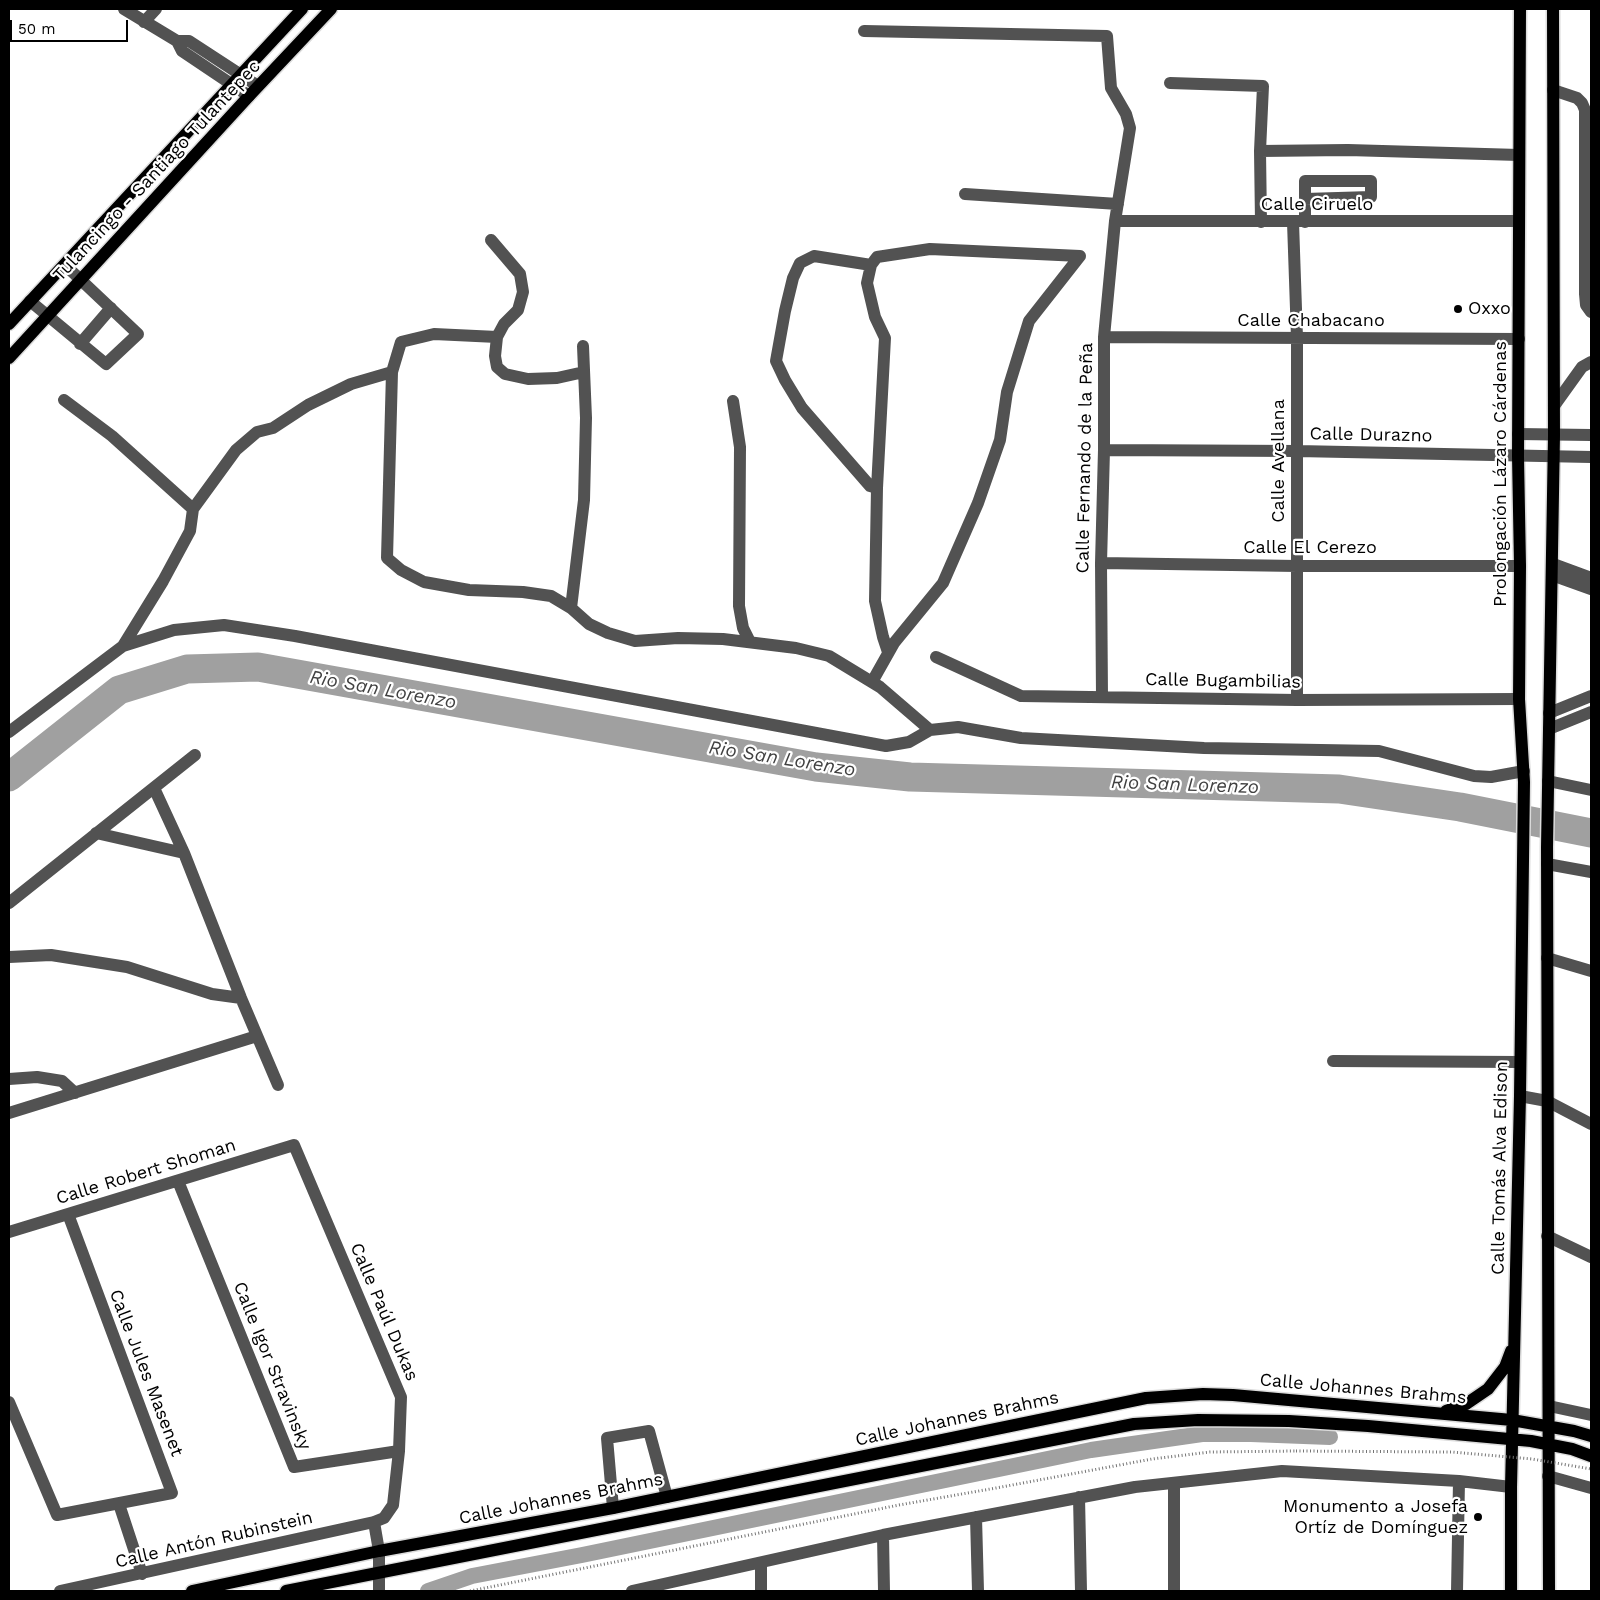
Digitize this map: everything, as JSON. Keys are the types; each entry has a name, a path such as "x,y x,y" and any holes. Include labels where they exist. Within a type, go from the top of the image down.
{"main road":[{"name":"Tulancingo - Santiago Tulantepec","path":"9,324 302,9"},
{"name":"Tulancingo - Santiago Tulantepec","path":"9,358 331,9"},
{"name":"Prolongación Lázaro Cárdenas","path":"1520,9 1518,456 1520,566 1519,699 1524,777 1523,850"},
{"path":"1549,1591 1547,847 1554,457 1553,9"},
{"name":"Calle Tomás Alva Edison","path":"1511,1591 1510,1487 1520,1096 1523,850"},
{"path":"1440,1413 1466,1404 1488,1389 1504,1367 1514,1342"},
{"name":"Calle Johannes Brahms","path":"378,1551 613,1508 1146,1398 1203,1394 1233,1395 1512,1420 1574,1431 1591,1436"},
{"name":"Calle Johannes Brahms","path":"379,1572 1134,1424 1198,1420 1288,1421 1368,1426 1512,1439 1572,1449 1591,1456"},
{"path":"192,1591 378,1551"},
{"path":"286,1591 379,1572"}],"street":[{"path":"124,9 177,41 189,41 258,86"},
{"path":"144,22 156,9"},
{"name":"Calle Fernando de la Peña","path":"864,31 1107,36 1111,88 1126,114 1130,128 1115,221 1104,337 1101,563 1102,697"},
{"path":"177,41 182,51 249,96"},
{"path":"1170,83 1263,86 1260,151 1261,222"},
{"path":"1553,90 1577,98 1586,110 1585,294 1586,305 1591,312"},
{"path":"1260,151 1348,150 1519,155"},
{"path":"1305,181 1371,181 1370,198 1304,199 1305,181"},
{"path":"965,194 1118,204"},
{"name":"Calle Avellana","path":"1297,700 1297,338 1299,222 1304,199"},
{"name":"Calle Ciruelo","path":"1115,221 1519,221"},
{"path":"491,240 520,274 523,292 518,310 504,324 497,336 494,356 497,367 505,374 528,379 557,378 584,372"},
{"path":"872,682 894,643 943,583 978,503 1000,440 1007,392 1029,321 1080,256 930,249 877,257 871,265 867,283 875,317 884,338 877,488 875,601 888,652"},
{"path":"871,265 814,256 800,263 793,278 776,361 802,408 870,486 877,488"},
{"path":"30,301 106,364 138,334 65,265"},
{"path":"80,344 111,308"},
{"path":"497,336 434,334 401,342 392,372 387,558 401,570 424,582 469,590 523,592 551,596 571,608 589,624 608,633 635,641 678,638 723,638 796,648 830,656 880,687 930,730"},
{"name":"Calle Chabacano","path":"1104,337 1519,339"},
{"path":"571,608 584,500 586,418 583,346"},
{"path":"1554,406 1582,367 1591,362"},
{"path":"123,646 163,581 190,531 193,509 236,450 257,432 273,428 308,405 351,384 392,372"},
{"path":"64,400 112,436 193,509"},
{"path":"733,401 740,447 739,606 743,628 750,642"},
{"path":"1518,434 1591,436"},
{"name":"Calle Durazno","path":"1104,450 1297,451 1591,457"},
{"name":"Calle El Cerezo","path":"1101,563 1297,566 1520,566"},
{"path":"1552,570 1591,578"},
{"path":"1552,570 1591,589"},
{"path":"9,732 123,646 174,630 224,625 304,638 886,746 909,742 930,730 958,727 1021,738 1204,748 1379,751 1474,776 1524,777"},
{"name":"Calle Bugambilias","path":"936,657 1021,696 1297,700 1519,699"},
{"path":"1549,713 1591,696"},
{"path":"1549,729 1591,712"},
{"path":"9,903 195,756"},
{"path":"1548,785 1591,790"},
{"path":"154,788 184,853 241,998 278,1085"},
{"path":"96,833 184,853"},
{"path":"1547,864 1591,872"},
{"path":"9,957 51,955 127,967 212,994 241,998"},
{"path":"1547,958 1591,971"},
{"path":"9,1113 257,1036"},
{"path":"1333,1062 1520,1062"},
{"path":"9,1079 37,1077 62,1081 75,1093"},
{"path":"1520,1096 1547,1101 1591,1124"},
{"name":"Calle Robert Shoman","path":"9,1232 294,1145"},
{"name":"Calle Paúl Dukas","path":"294,1145 401,1397 399,1451 393,1505 384,1518 374,1522"},
{"name":"Calle Igor Stravinsky","path":"178,1181 294,1467 399,1451"},
{"name":"Calle Jules Masenet","path":"68,1214 172,1493 118,1504"},
{"path":"1547,1236 1591,1257"},
{"path":"9,1402 57,1515 118,1504 142,1574"},
{"path":"1548,1406 1591,1415"},
{"path":"613,1508 607,1438 649,1430 667,1497"},
{"path":"639,1591 883,1535 1136,1487 1282,1471 1459,1481 1510,1487"},
{"path":"1548,1476 1591,1488"},
{"path":"1457,1591 1459,1481"},
{"path":"1174,1483 1174,1591"},
{"path":"1079,1497 1081,1591"},
{"path":"976,1517 978,1591"},
{"path":"374,1522 378,1551 379,1591"},
{"name":"Calle Antón Rubinstein","path":"60,1591 374,1522"},
{"path":"883,1535 884,1591"},
{"path":"761,1563 761,1591"}],"path":[{"path":"470,1591 899,1505 1152,1459 1210,1452 1460,1453 1532,1459 1591,1469"}],"waterway":[{"name":"Rio San Lorenzo","path":"9,777 119,690 187,669 258,667 816,767 910,777 1339,789 1460,807 1591,833"},
{"path":"428,1591 472,1576 1091,1450 1202,1434 1330,1437"}],"place":[{"name":"Oxxo","path":"1458,309"},
{"name":"Monumento a Josefa Ortíz de Domínguez","path":"1478,1517"}]}
